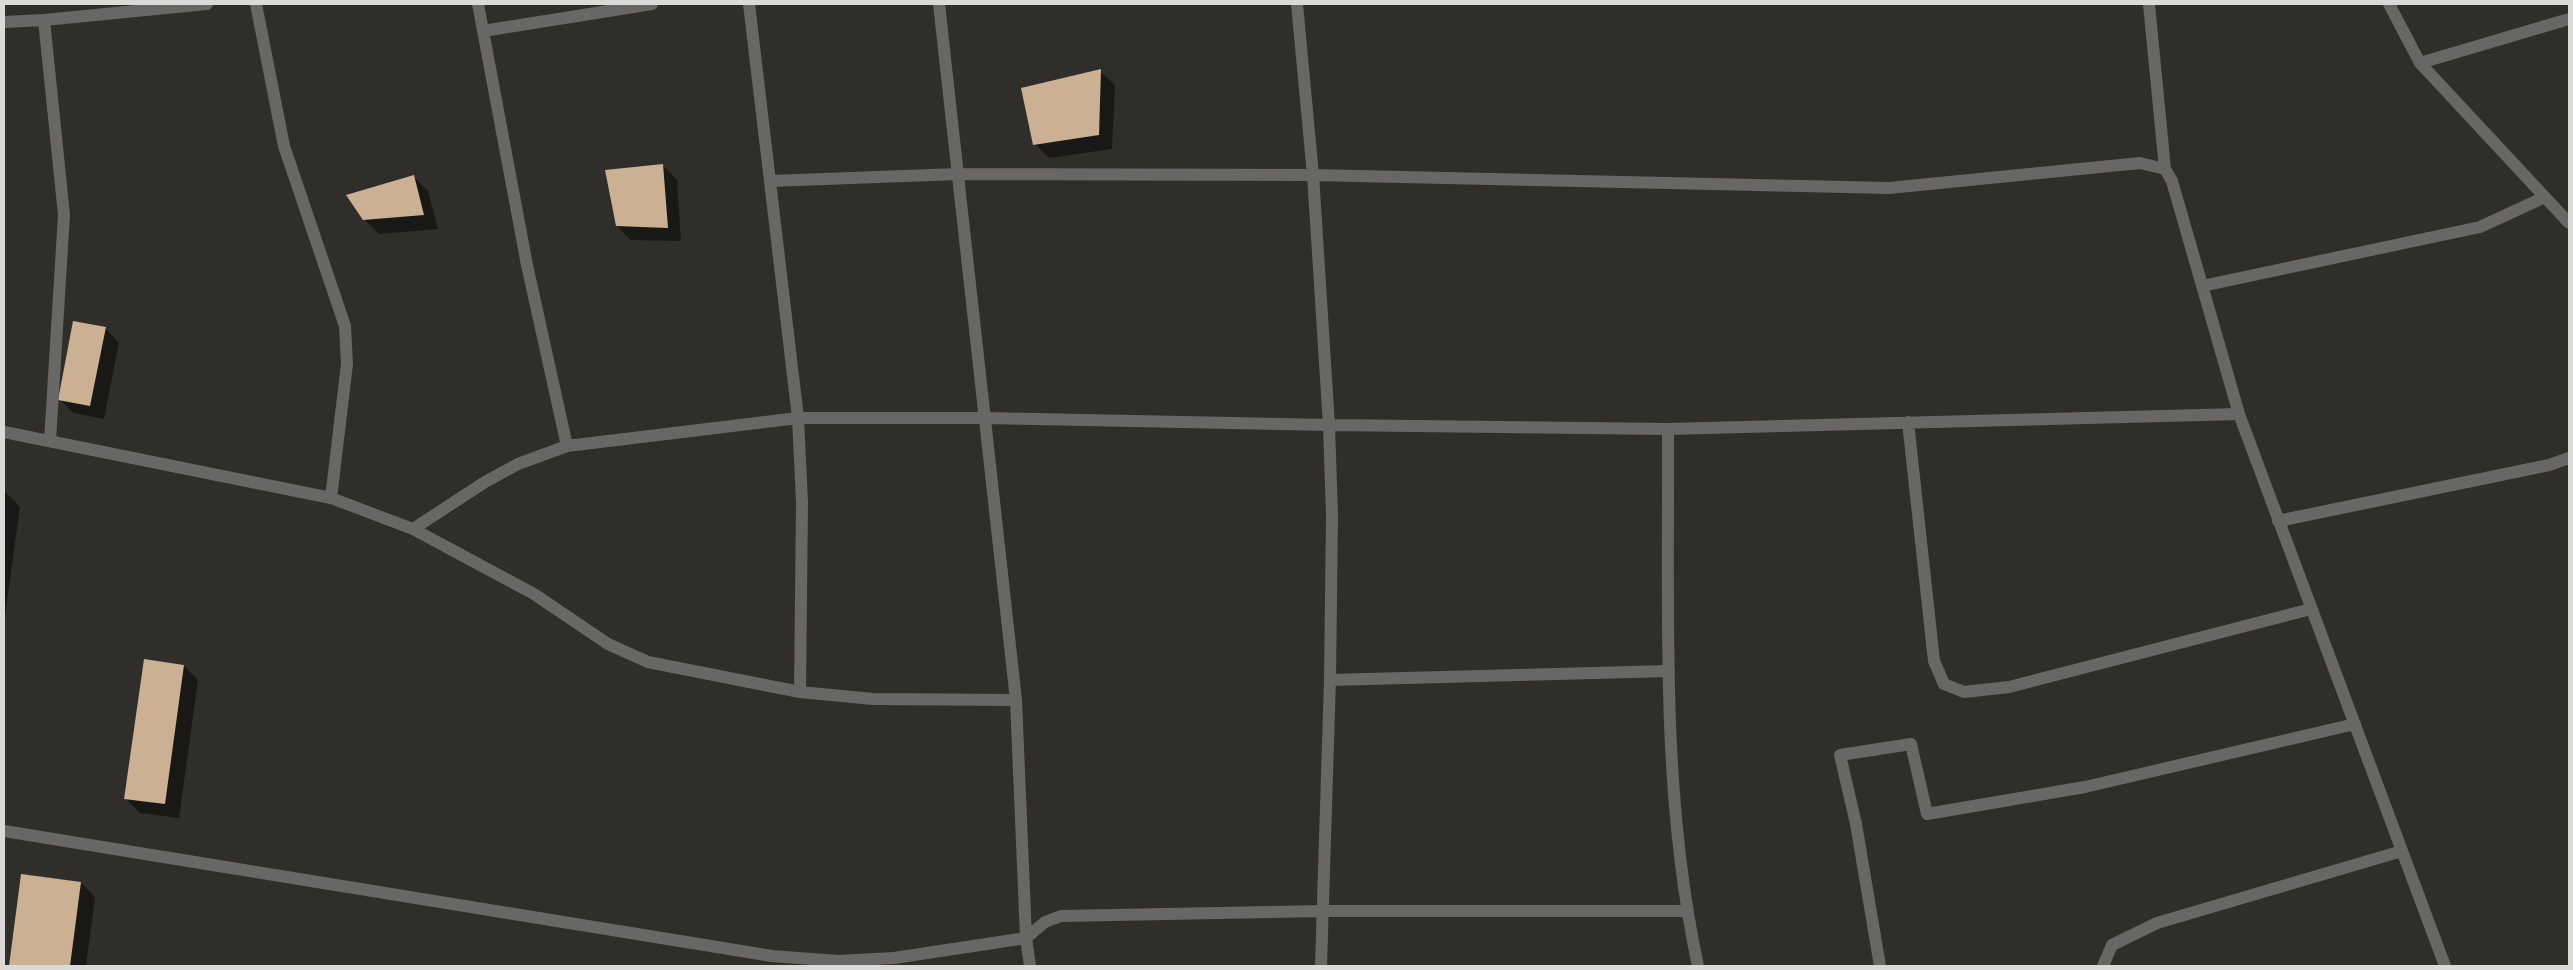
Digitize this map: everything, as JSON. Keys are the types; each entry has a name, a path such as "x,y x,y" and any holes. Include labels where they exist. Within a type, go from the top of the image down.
{"street":[{"path":"4,22 44,20 207,4"},
{"path":"256,4 284,146 345,326 347,364 331,498"},
{"path":"478,4 527,265 567,446"},
{"path":"483,31 652,4"},
{"path":"749,4 798,418 802,502 800,692"},
{"path":"939,4 1016,700 1026,938 1030,966"},
{"path":"1297,4 1313,175 1329,425 1332,515 1330,680 1321,966"},
{"path":"2149,4 2165,169 2172,181 2239,414 2445,966"},
{"path":"2390,4 2420,63 2569,223"},
{"path":"2420,63 2569,19"},
{"path":"44,20 64,215 50,441"},
{"path":"770,181 958,174 1313,175 1890,188 2140,163 2165,169"},
{"path":"2202,286 2480,227 2545,197"},
{"path":"413,529 518,464 567,446 798,418 986,418 1668,429 2239,414"},
{"path":"1908,422 1934,661 1944,684 1964,692 2009,687 2311,609"},
{"path":"1668,429 1669,671 1673,808 1686,912 1698,966"},
{"path":"4,432 331,498 413,529 534,594 608,644 648,662 800,692 873,699 1016,700"},
{"path":"2278,521 2549,464 2569,458"},
{"path":"1330,680 1669,671"},
{"path":"1880,966 1856,824 1840,755 1911,744 1927,814 2085,787 2355,724"},
{"path":"4,831 772,956 838,961 894,958 1026,938 1045,922 1061,916 1323,912 1686,912"},
{"path":"2103,966 2112,945 2157,922 2402,851"}],"building":[{"path":"1101,69 1099,135 1033,145 1021,88"},
{"path":"663,164 668,228 616,226 605,170"},
{"path":"414,175 424,215 363,220 346,195"},
{"path":"73,321 106,327 90,406 58,400"},
{"path":"144,659 184,665 165,804 124,799"},
{"path":"21,874 81,882 70,966 9,966"}]}
